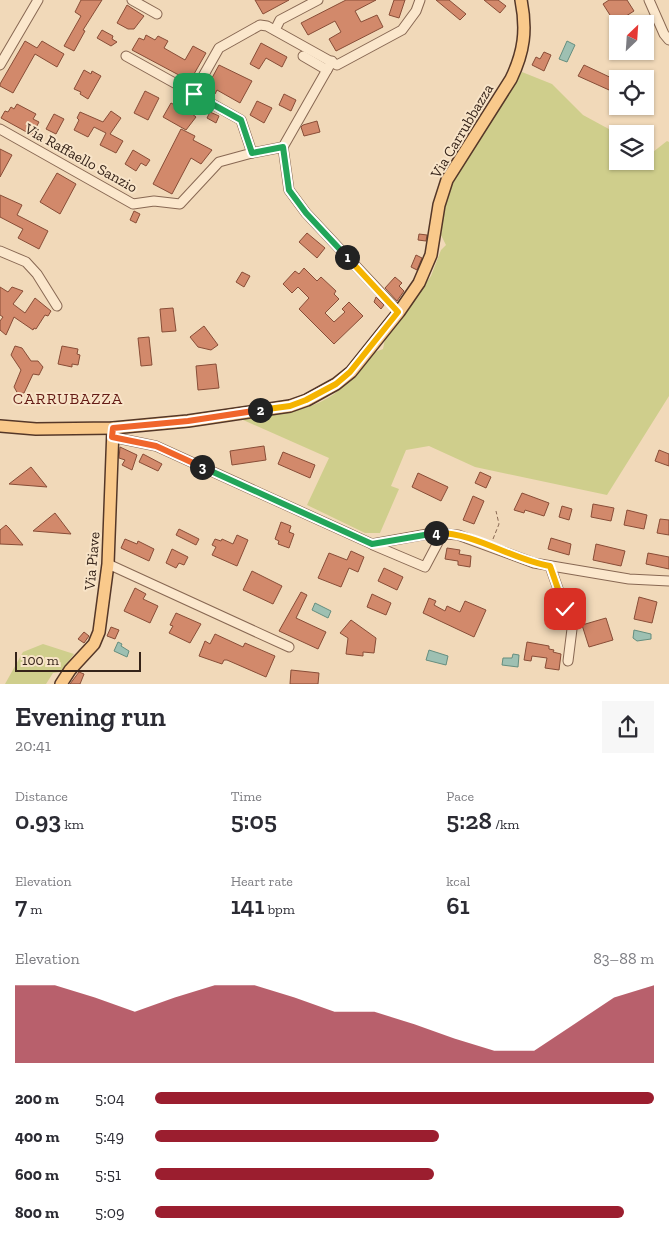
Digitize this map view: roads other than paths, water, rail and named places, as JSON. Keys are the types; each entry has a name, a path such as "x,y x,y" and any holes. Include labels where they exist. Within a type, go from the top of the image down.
{"main road":[{"name":"Via Carrubbazza","path":"0,426 112,432 290,406 322,393 350,372 398,312 426,271 447,180 511,79 519,61 523,49 524,35 521,0"},
{"name":"Via Piave","path":"61,684 70,670 97,639 108,564 112,432"}],"street":[{"path":"0,65 37,0"},
{"path":"132,0 156,14"},
{"path":"275,30 280,20 318,0"},
{"path":"194,94 219,48 260,25 275,30 337,65 402,30 416,11 420,0"},
{"path":"649,0 664,34 669,40"},
{"path":"126,56 241,120 252,153"},
{"path":"303,56 327,70"},
{"path":"332,61 283,147 289,190 306,213 398,312"},
{"name":"Via Raffaello Sanzio","path":"0,129 133,204 154,201 180,204 220,162 283,147"},
{"path":"0,251 26,262 37,274 57,306"},
{"path":"112,432 156,446 425,567 443,533"},
{"path":"372,544 443,533 458,534 534,563 629,580 669,581"},
{"path":"108,564 289,647"},
{"path":"550,566 572,630 568,661"}],"district":[{"name":"CARRUBAZZA","path":"68,398"}]}
